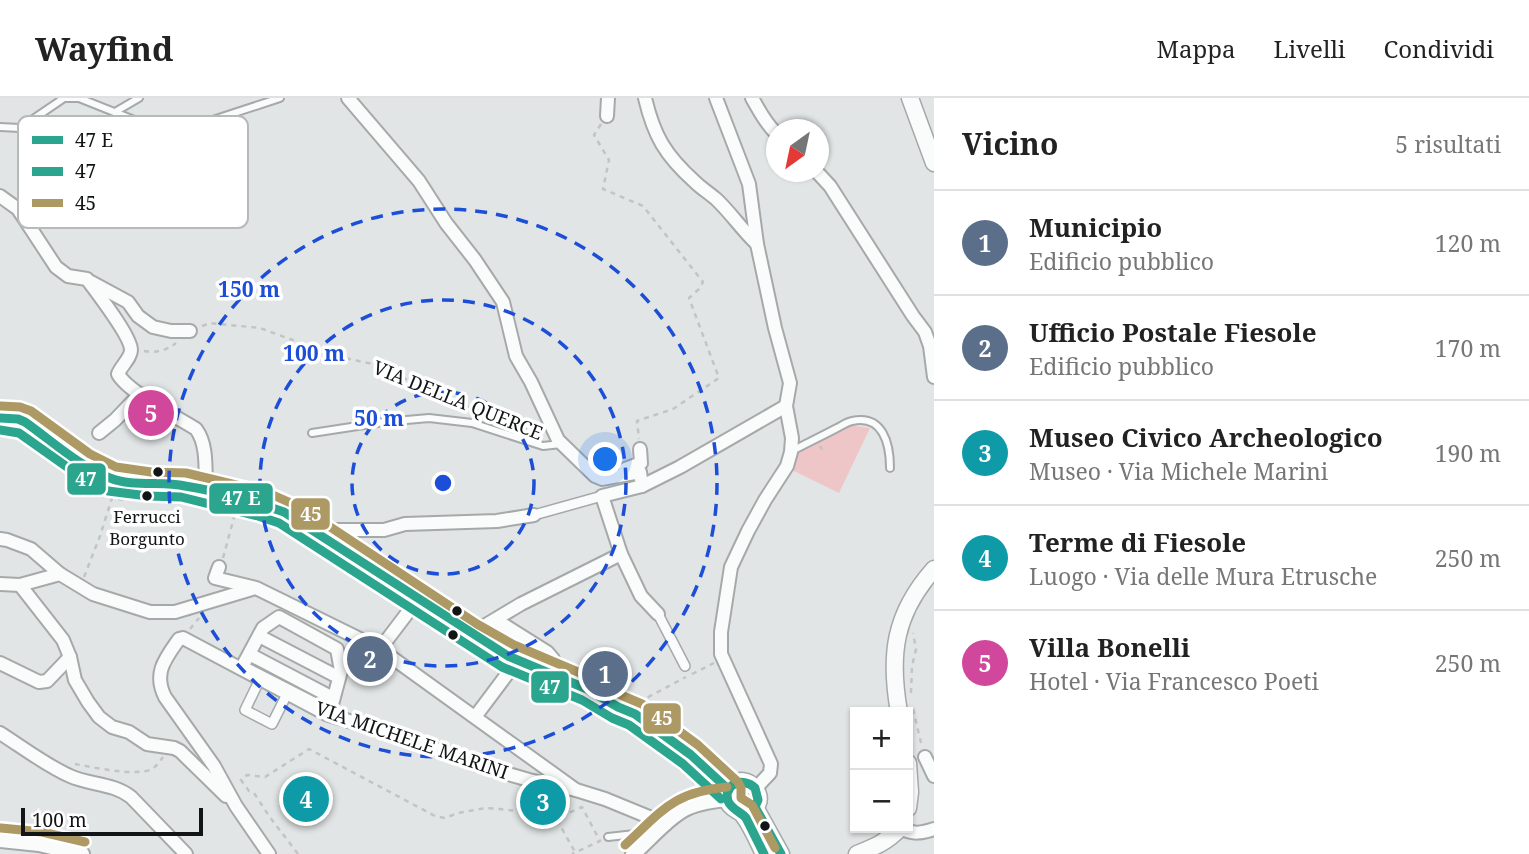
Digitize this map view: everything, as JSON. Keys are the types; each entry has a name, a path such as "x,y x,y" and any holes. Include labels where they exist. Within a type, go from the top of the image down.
{"main road":[{"path":"910,98 934,163"},
{"path":"0,418 22,420 84,464 117,481 181,484 274,508 294,518 471,634 517,660 587,689 659,730 704,765 729,795 733,808 749,810 781,854"},
{"path":"904,707 894,686 897,638 902,618 914,594 934,569"},
{"path":"729,795 736,783 744,781 756,788 759,797 749,810"},
{"path":"749,810 764,854"},
{"path":"857,854 882,844 896,833"}],"street":[{"path":"348,98 419,181 503,302 516,356 560,442 595,476 602,479 640,472 642,485"},
{"path":"607,116 608,98"},
{"path":"645,98 650,120 668,155 714,198 757,244"},
{"path":"716,98 750,184 757,244 790,383 786,406 792,438 791,452 787,466 753,521 731,567 721,632 722,656 771,764 770,773 756,788"},
{"path":"752,98 766,120"},
{"path":"826,182 925,332 930,346 934,377"},
{"path":"0,196 18,209"},
{"path":"30,228 56,267 68,276 88,279 128,302 138,316 153,327 190,331"},
{"path":"88,279 125,333 131,349 118,374 121,379 195,429 201,437 205,457 206,490"},
{"path":"99,433 116,420 140,394"},
{"path":"294,518 307,519 331,530 384,530 405,524 497,521 534,515 642,485 702,455 786,406"},
{"path":"602,479 641,463 640,449"},
{"path":"602,496 621,554 641,596 659,614 685,666"},
{"path":"0,539 31,549 60,574 93,594 157,613 182,611 256,588"},
{"path":"471,634 521,604 621,554"},
{"path":"219,568 215,578 256,588 380,649 576,790 605,799 664,827"},
{"path":"0,584 20,585 60,574"},
{"path":"20,585 63,640 75,680 99,717 112,727 129,732 147,744 180,751 236,806"},
{"path":"380,649 418,599"},
{"path":"279,617 337,649 341,671 328,713 242,667 263,628 279,617"},
{"path":"496,620 547,652 558,678"},
{"path":"243,670 267,628 277,626 331,653 334,675 328,713"},
{"path":"181,639 160,671 161,689 214,766 236,806 269,854"},
{"name":"VIA MICHELE MARINI","path":"181,639 328,713 415,741 474,764 576,790"},
{"path":"251,655 331,697"},
{"path":"0,663 39,682 47,681 69,657"},
{"path":"475,717 517,660"},
{"path":"260,679 244,710 272,724 287,694"},
{"path":"0,733 63,767 73,778 123,791 186,854"},
{"path":"925,757 934,776"},
{"path":"633,854 687,808 729,795"},
{"path":"913,832 934,829"},
{"path":"0,840 40,844 82,854"}],"lane":[{"path":"38,116 64,98 79,98 125,116"},
{"path":"115,112 139,98"},
{"path":"225,116 280,98"},
{"path":"0,127 18,128"},
{"path":"312,433 429,418 472,424 543,446 560,442"},
{"path":"791,452 852,421 867,421 878,425 886,438 890,468"},
{"path":"608,837 635,834 653,826 664,827"}],"path":[{"path":"607,116 594,135 609,160 603,189 643,205 703,282 689,298 719,378 673,409 637,421 640,449"},
{"name":"VIA DELLA QUERCE","path":"190,331 210,323 260,328 336,356 377,365 446,399 560,442"},
{"path":"131,349 156,353 171,347 190,331"},
{"path":"812,448 821,447 823,454"},
{"path":"80,587 112,498 125,500"},
{"path":"219,568 240,499"},
{"path":"902,618 911,627 916,649 912,666 911,699"},
{"path":"181,639 199,619"},
{"path":"618,707 722,656"},
{"path":"913,726 925,757"},
{"path":"643,737 696,783 707,802"},
{"path":"63,767 148,770 154,768 162,758 166,747"},
{"path":"298,854 242,779 247,775 265,777 309,749 435,816 445,818 486,808 517,811 545,827 566,814 582,807 600,841 574,853 557,820"}],"shaded area":[{"path":"849,425 870,428 839,493 790,469 795,452"}],"transit line":[{"name":"45","path":"1,406 20,407 31,411 90,454 116,467 186,473 266,492 300,507 477,624 514,645 592,678 642,704 698,745 738,782 741,798 752,805 775,848"},
{"path":"0,418 25,422 77,460 119,481 197,488 284,512 508,656 587,689 635,714 691,755 729,790"},
{"name":"47","path":"0,430 19,433 77,474 108,491 181,497 279,523 502,667 582,700 629,725 683,764 721,799"},
{"path":"764,854 746,818 728,801 728,790 740,782 755,788 758,800 755,807 781,854"},
{"name":"45","path":"625,845 670,805 693,793 727,787"},
{"name":"45","path":"1,828 42,832 85,842"}],"place":[{"name":"Villa Bonelli","path":"151,413"},
{"name":"Ferrucci Borgunto","path":"147,496"},
{"name":"Ufficio Postale Fiesole","path":"370,659"},
{"name":"Municipio","path":"605,674"},
{"name":"Terme di Fiesole","path":"306,799"},
{"name":"Museo Civico Archeologico","path":"543,802"}]}
